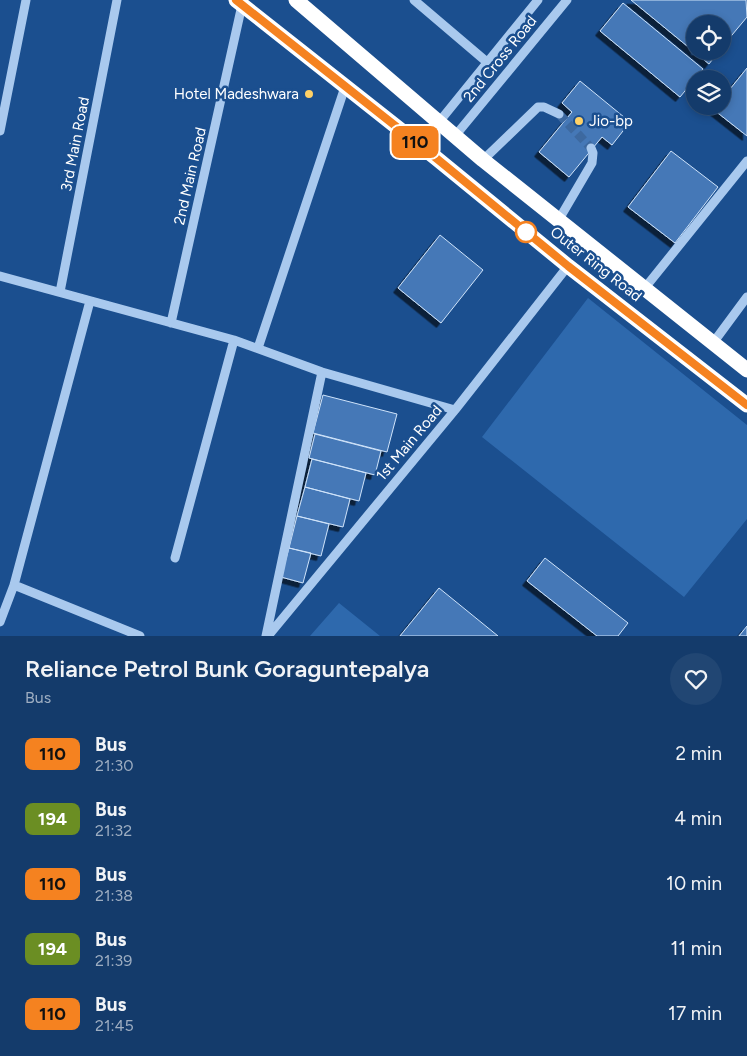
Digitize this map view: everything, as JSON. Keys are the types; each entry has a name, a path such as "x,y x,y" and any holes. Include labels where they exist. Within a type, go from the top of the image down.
{"highway":[{"name":"Outer Ring Road","path":"296,0 483,160 747,370"},
{"name":"Outer Ring Road","path":"239,2 436,158 568,266 747,405"}],"street":[{"path":"0,131 26,0"},
{"name":"3rd Main Road","path":"60,292 117,0"},
{"path":"414,0 488,63"},
{"name":"2nd Cross Road","path":"439,122 538,0"},
{"name":"2nd Cross Road","path":"455,136 567,0"},
{"name":"2nd Main Road","path":"171,323 239,2"},
{"path":"258,348 345,87"},
{"path":"483,160 538,107 544,107 558,114"},
{"path":"558,221 592,163 594,153 591,148"},
{"path":"644,289 747,161"},
{"name":"1st Main Road","path":"267,636 455,410 568,266"},
{"path":"0,276 234,340 322,372 455,410"},
{"path":"713,343 747,296"},
{"path":"0,622 14,585 90,301"},
{"path":"175,558 234,340"},
{"path":"267,636 322,372"},
{"path":"14,585 140,636"}],"shaded area":[{"path":"588,298 747,425 747,519 684,597 482,437"},
{"path":"339,603 380,636 310,636"}],"building":[{"path":"631,0 746,0 747,17 731,36 731,15 686,15 686,45"},
{"path":"623,3 686,55 686,60 692,60 703,69 686,70 686,90 680,97 600,31"},
{"path":"704,60 712,60 709,64"},
{"path":"747,68 747,136 720,115 731,115 731,88"},
{"path":"580,81 630,122 612,145 602,137 569,177 539,152 572,112 562,103"},
{"path":"671,151 718,187 675,243 628,207"},
{"path":"440,235 483,270 441,323 398,288"},
{"path":"323,395 397,414 387,452 313,433"},
{"path":"315,434 381,451 375,475 309,458"},
{"path":"312,459 366,473 359,501 305,487"},
{"path":"305,487 350,499 343,527 297,516"},
{"path":"297,516 329,524 321,556 289,548"},
{"path":"289,548 311,553 303,583 281,577"},
{"path":"545,558 628,623 618,636 597,636 527,581"},
{"path":"439,588 498,636 400,636"},
{"path":"747,626 747,636 739,636"}],"tunnel":[{"path":"559,114 591,148"}],"bus line":[{"name":"110","path":"236,0 436,158 568,266 747,405"}],"place":[{"name":"Hotel Madeshwara","path":"309,94"},
{"name":"Jio-bp","path":"579,121"}]}
